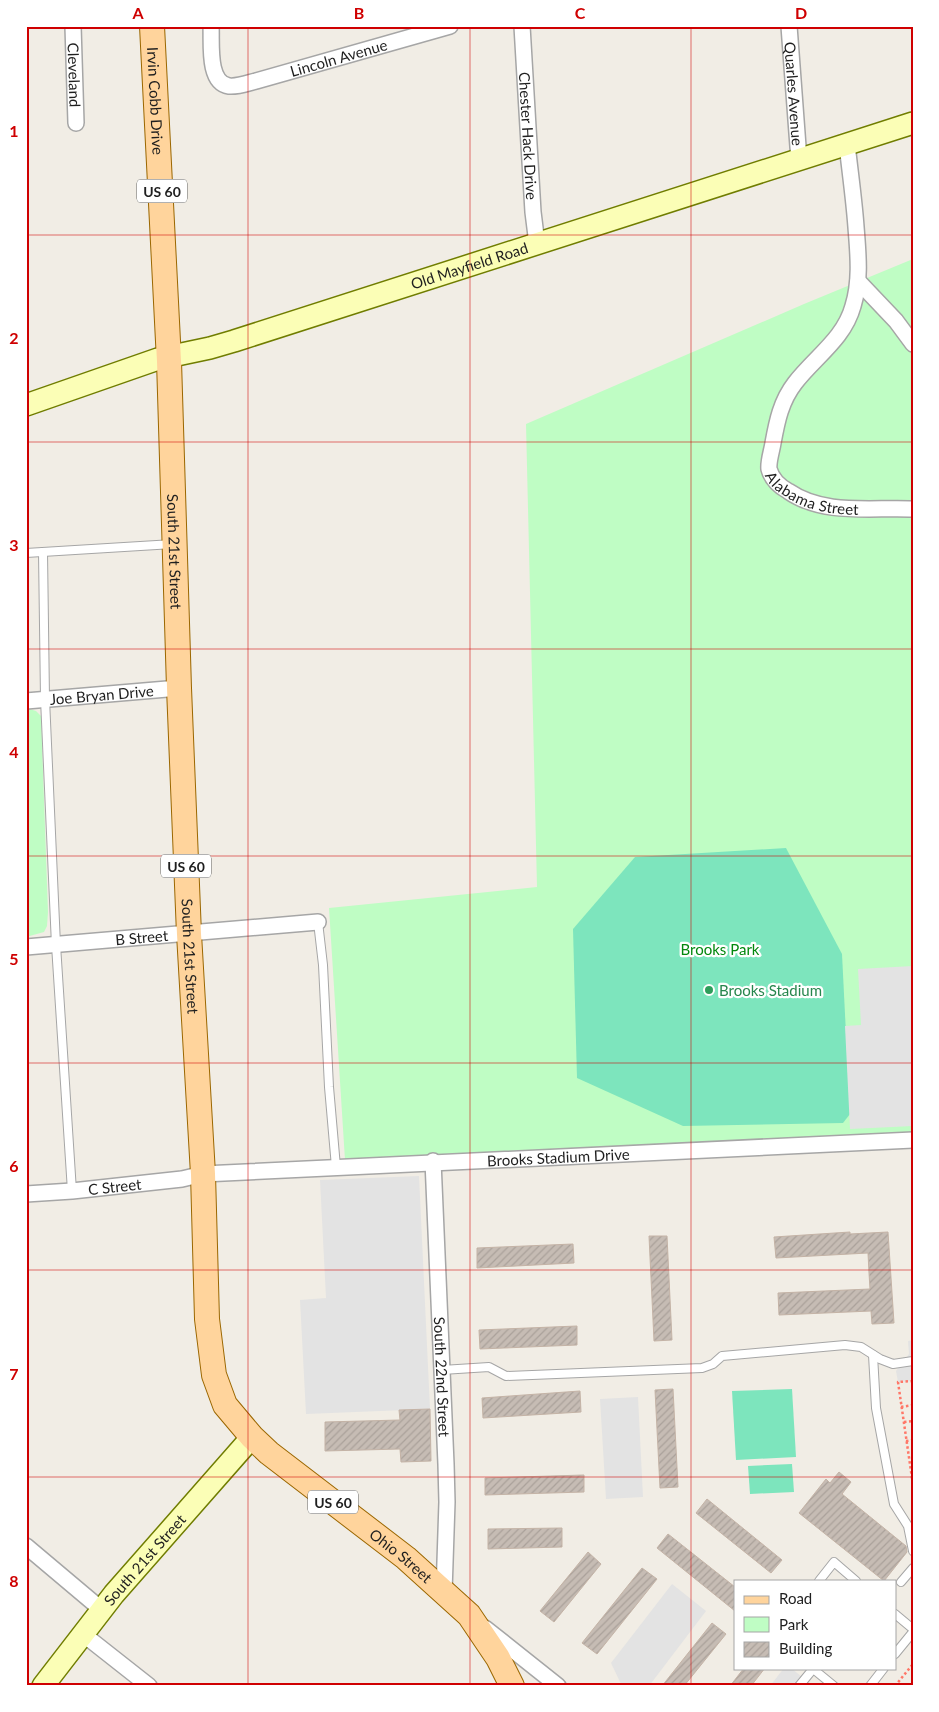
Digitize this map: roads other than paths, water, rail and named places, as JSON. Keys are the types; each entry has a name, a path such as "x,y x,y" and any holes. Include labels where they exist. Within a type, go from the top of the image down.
{"main road":[{"name":"Irvin Cobb Drive","path":"152,26 169,356"},
{"name":"Old Mayfield Road","path":"26,404 169,356 226,343 913,123"},
{"name":"South 21st Street","path":"169,356 189,934 203,1174 207,1319 214,1375"},
{"name":"Ohio Street","path":"214,1375 225,1405 252,1437 269,1453 406,1558 469,1615"},
{"name":"South 21st Street","path":"43,1686 102,1610 252,1437"},
{"name":"US 60","path":"469,1615 498,1658 512,1686"}],"street":[{"name":"Cleveland","path":"73,26 76,123"},
{"name":"Lincoln Avenue","path":"211,26 214,72 217,80 227,86 242,85 450,26"},
{"name":"Chester Hack Drive","path":"522,26 533,212 537,244"},
{"name":"Quarles Avenue","path":"789,26 799,160"},
{"name":"Alabama Street","path":"847,144 856,219 858,281 853,307 840,333 825,352 799,378 786,398 776,427 769,468 776,484 799,499 812,504 864,509 913,509"},
{"path":"858,281 896,321 913,344"},
{"name":"Joe Bryan Drive","path":"26,701 179,688"},
{"name":"B Street","path":"26,947 318,922"},
{"name":"Brooks Stadium Drive","path":"203,1174 913,1140"},
{"name":"South 22nd Street","path":"433,1162 447,1502 444,1592"},
{"name":"C Street","path":"26,1194 182,1179 203,1174"},
{"path":"26,1546 102,1610"},
{"name":"Ohio Street","path":"469,1615 558,1686"},
{"path":"83,1634 149,1686"}],"lane":[{"path":"26,553 175,544"},
{"path":"43,552 45,699 56,945 72,1191"},
{"path":"318,922 323,965 329,1087 336,1167"},
{"path":"442,1370 489,1367 506,1376 702,1368 713,1364 722,1356 846,1346 861,1347 893,1364 913,1361"},
{"path":"873,1355 876,1408 894,1504 908,1526 913,1551"},
{"path":"820,1580 834,1562 855,1580"},
{"path":"901,1582 913,1568"},
{"path":"896,1615 913,1630 896,1653"},
{"path":"799,1686 811,1670"},
{"path":"815,1670 834,1686"},
{"path":"870,1686 882,1670"}],"place":[{"name":"Brooks Stadium","path":"709,990"}],"park label":[{"name":"Brooks Park","path":"720,949"}]}
